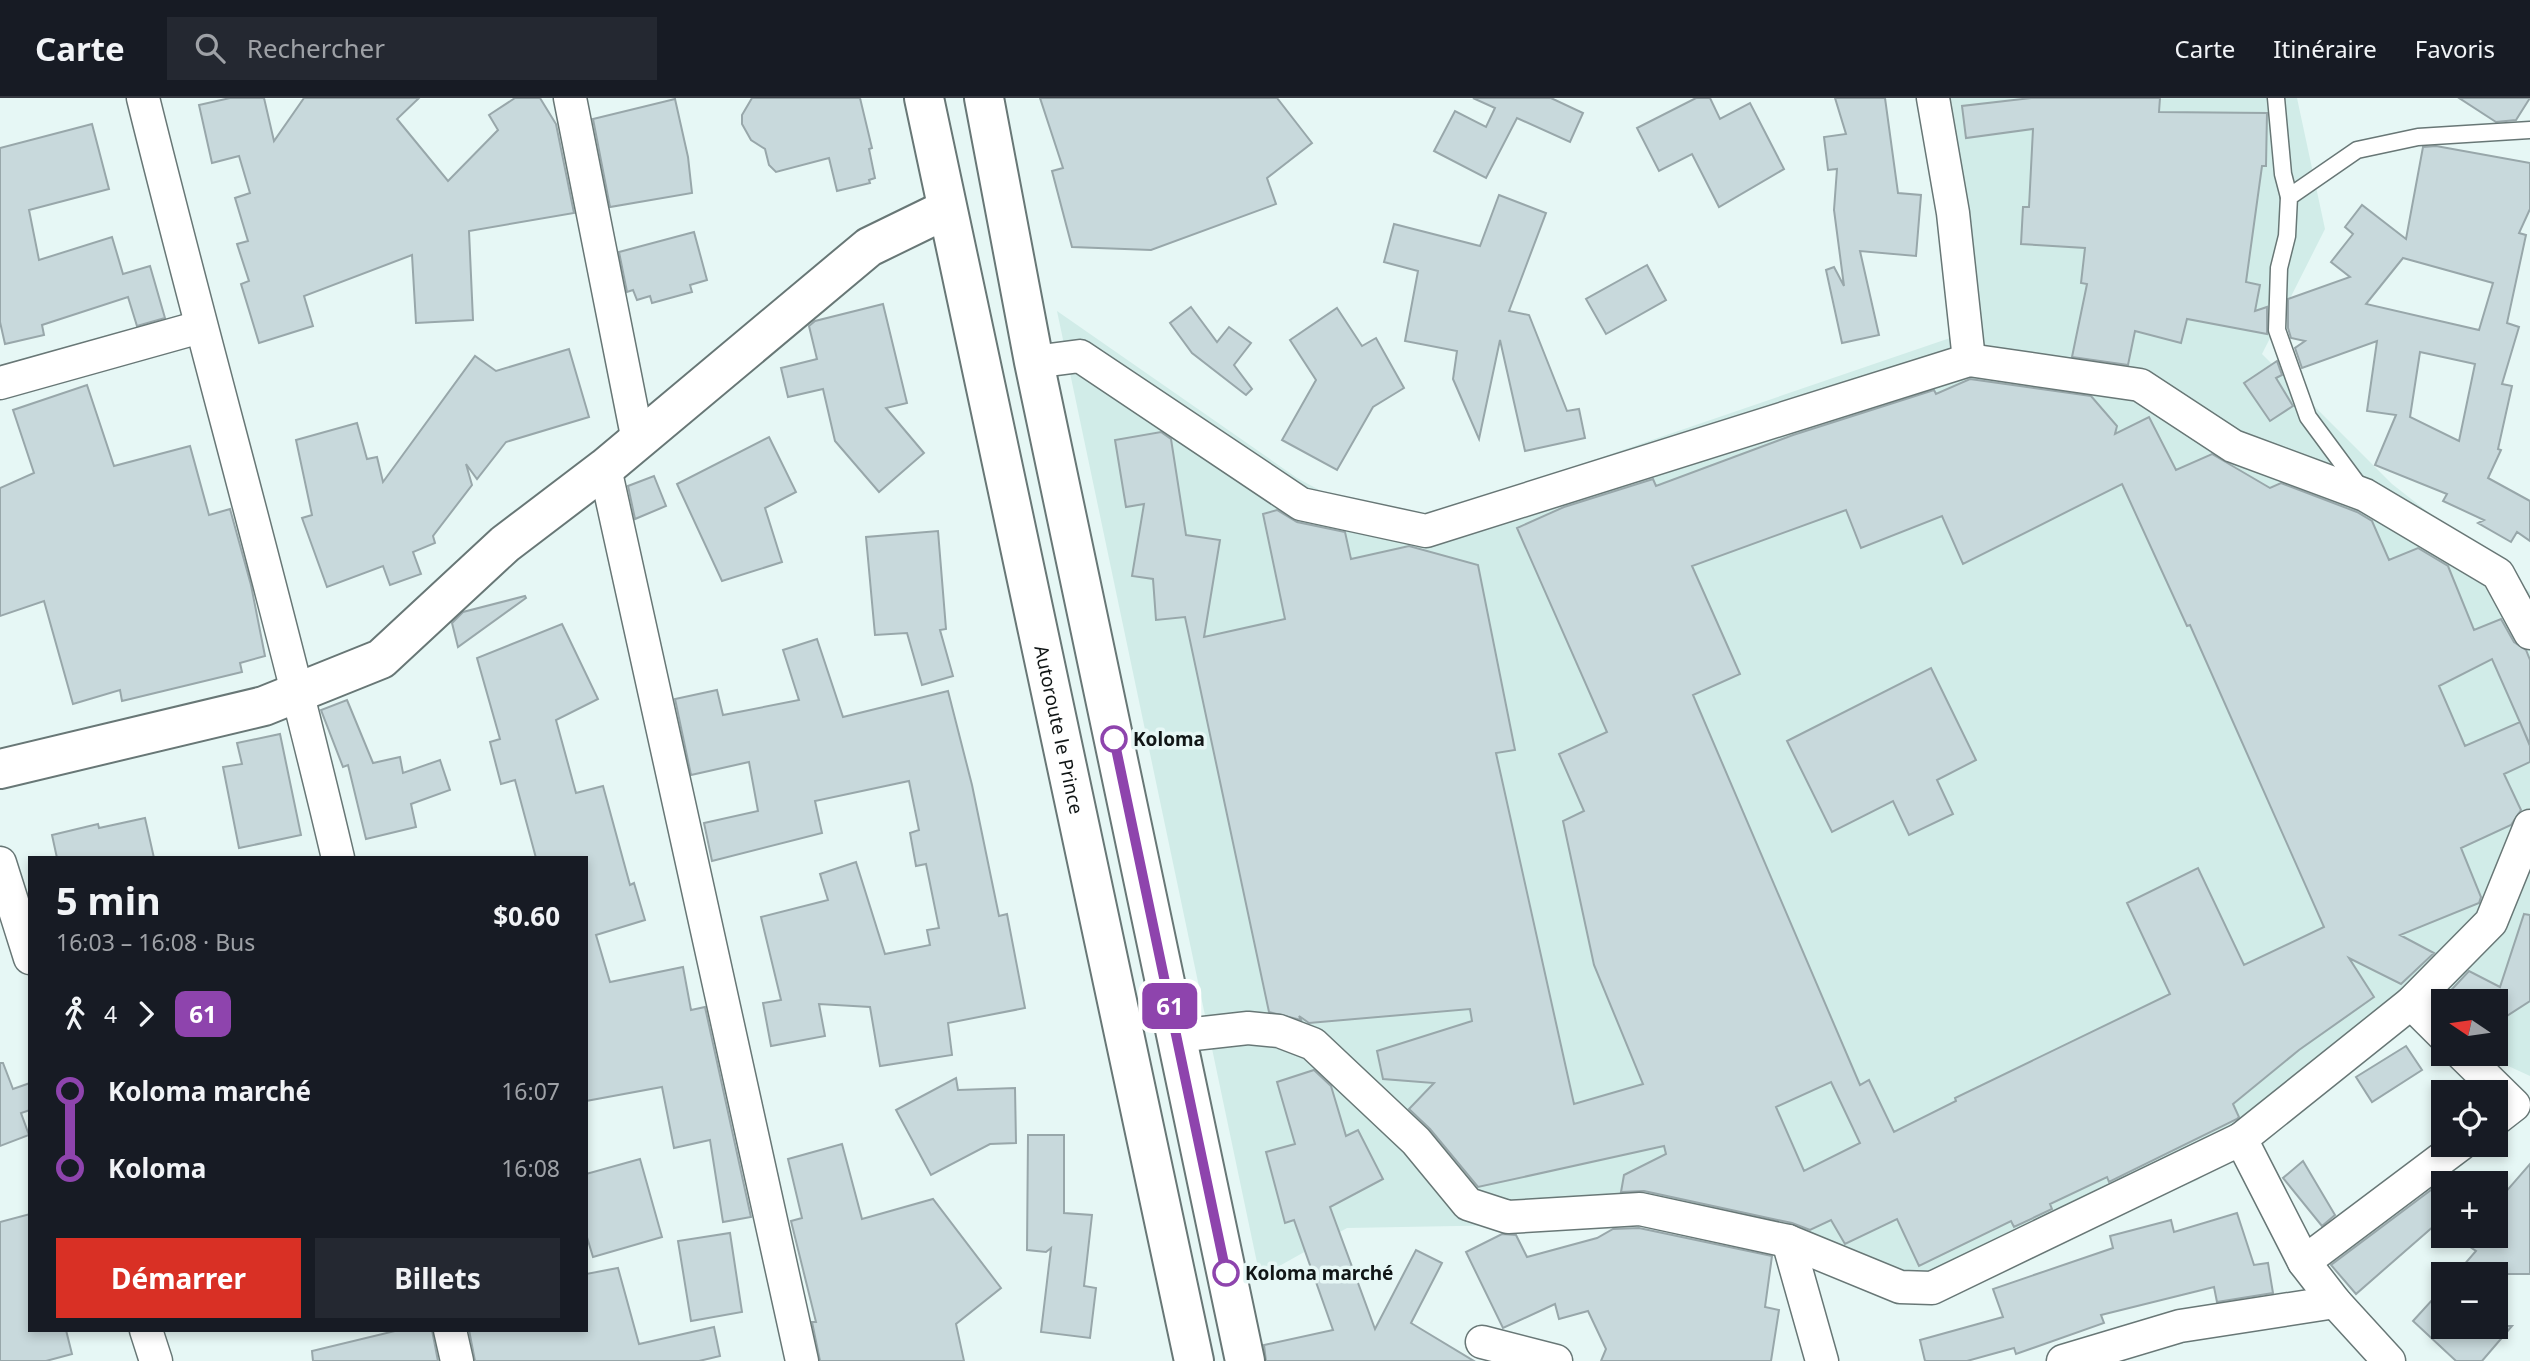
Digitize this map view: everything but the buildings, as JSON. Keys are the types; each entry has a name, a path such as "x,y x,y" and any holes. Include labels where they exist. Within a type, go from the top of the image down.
{"main road":[{"name":"Autoroute le Prince","path":"924,98 1194,1361"},
{"path":"985,98 1034,362 1245,1361"},
{"path":"0,769 264,706 381,659 505,544 605,468 869,247 947,209"}],"street":[{"path":"144,98 200,327 299,692 338,856"},
{"path":"570,98 638,440"},
{"path":"1933,98 1953,213 1969,360"},
{"path":"0,383 200,327"},
{"path":"1034,362 1080,356 1301,504 1426,531 1969,360 2140,385 2233,446 2365,495 2498,573 2530,633"},
{"path":"605,468 803,1361"},
{"path":"1176,1036 1248,1028 1279,1031 1313,1044 1416,1141 1468,1204 1508,1217 1640,1209 1788,1241 1900,1287 1932,1288 2241,1139 2411,1003 2491,922 2530,826"},
{"path":"0,863 28,952"},
{"path":"2411,1003 2431,1023"},
{"path":"2474,1066 2489,1080"},
{"path":"2241,1139 2304,1262 2335,1302 2389,1361"},
{"path":"2304,1262 2444,1157"},
{"path":"1788,1241 1822,1361"},
{"path":"2063,1361 2180,1326 2335,1302"},
{"path":"147,1332 156,1361"},
{"path":"450,1332 457,1361"},
{"path":"1482,1342 1556,1361"}],"lane":[{"path":"2276,98 2283,174 2289,197 2287,236 2279,268 2277,330 2308,417 2365,495"},
{"path":"2289,197 2357,150 2418,137 2530,130"}],"shaded area":[{"path":"1933,98 2297,98 2325,229 2262,354 2392,484 2530,592 2530,1076 2508,1066 2508,989 2431,989 2431,1030 2414,1022 2198,1180 1915,1298 1687,1222 1347,1228 1260,1277 1057,311 1297,478 1373,519 1421,519 1953,337"}],"bus line":[{"name":"61","path":"1114,739 1226,1273"}],"place":[{"name":"Koloma","path":"1114,739"},
{"name":"Koloma marché","path":"1226,1273"}]}
